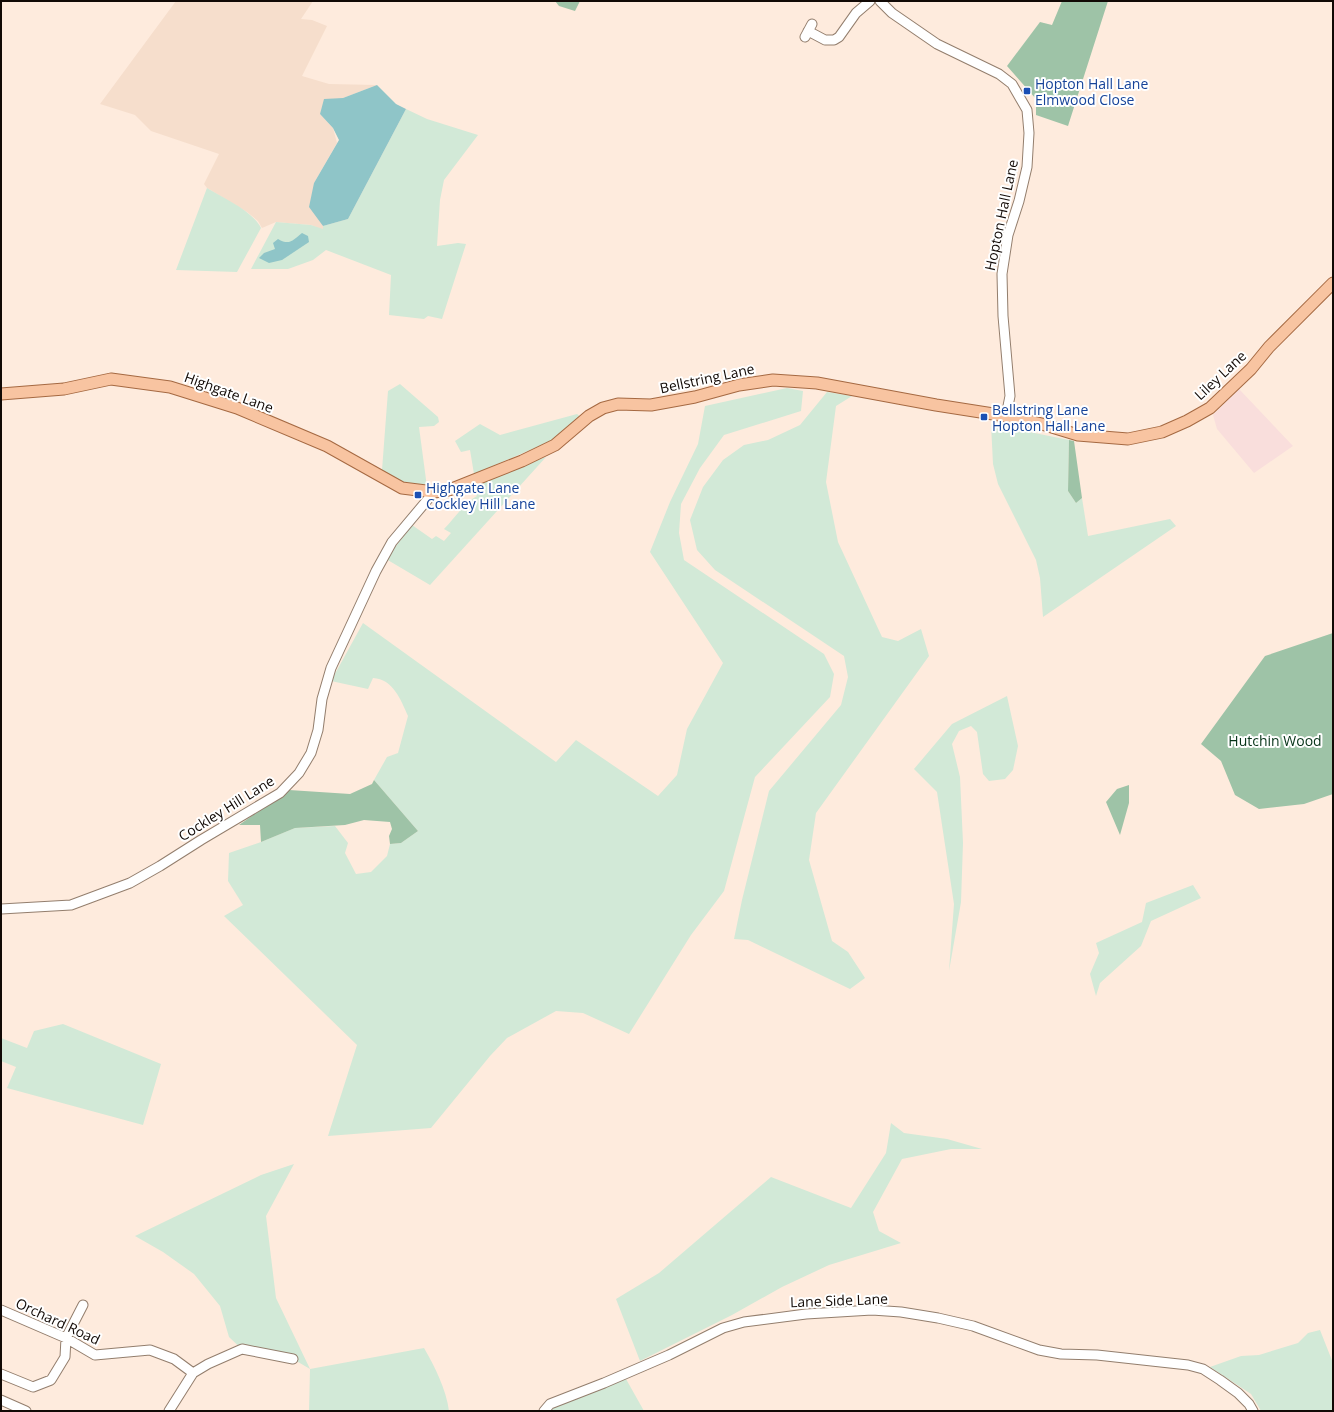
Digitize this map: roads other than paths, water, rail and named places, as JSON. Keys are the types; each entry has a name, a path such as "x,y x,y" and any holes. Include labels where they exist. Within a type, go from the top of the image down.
{"main road":[{"name":"Liley Lane","path":"1006,416 1042,424 1078,435 1128,439 1162,432 1187,421 1210,408 1251,369 1269,347 1333,283"},
{"name":"Highgate Lane","path":"1,394 64,389 111,378 170,387 237,408 327,446 402,488 434,492"},
{"name":"Bellstring Lane","path":"434,492 448,490 522,461 549,448 555,445 589,416 603,408 618,404 651,405 695,397 739,385 773,380 817,383 936,405 1006,416"}],"street":[{"path":"808,30 825,40 834,40 839,37 856,13 870,1"},
{"name":"Hopton Hall Lane","path":"880,1 892,13 937,44 998,74 1012,84 1027,110 1029,133 1027,168 1008,235 1002,274 1003,316 1010,396 1006,416"},
{"name":"Cockley Hill Lane","path":"1,909 71,905 130,883 280,793 299,773 311,753 318,730 322,699 331,668 376,571 392,542 434,492"},
{"path":"1,1374 33,1387 51,1380 65,1357 66,1338 83,1305"},
{"name":"Orchard Road","path":"1,1310 66,1338 95,1356 150,1350 174,1359 193,1373"},
{"name":"Lane Side Lane","path":"544,1411 550,1404 669,1355 724,1328 744,1322 806,1314 872,1310 901,1312 959,1323 1007,1337 1039,1350 1061,1354 1188,1365 1202,1369 1220,1380 1238,1393 1254,1411"},
{"path":"169,1411 193,1373 208,1364 242,1349 293,1359"},
{"path":"1,1400 26,1411"}],"water":[{"path":"377,85 396,104 406,109 348,219 323,226 309,207 314,183 339,140 333,128 320,114 324,99 343,98"},
{"path":"302,233 308,236 309,242 282,260 269,263 259,258 264,253 275,249 273,243 278,239 288,242 294,240"}],"place":[{"name":"Hopton Hall Lane Elmwood Close","path":"1027,91"},
{"name":"Bellstring Lane Hopton Hall Lane","path":"984,417"},
{"name":"Highgate Lane Cockley Hill Lane","path":"418,495"}],"park label":[{"name":"Hutchin Wood","path":"1275,740"}]}
